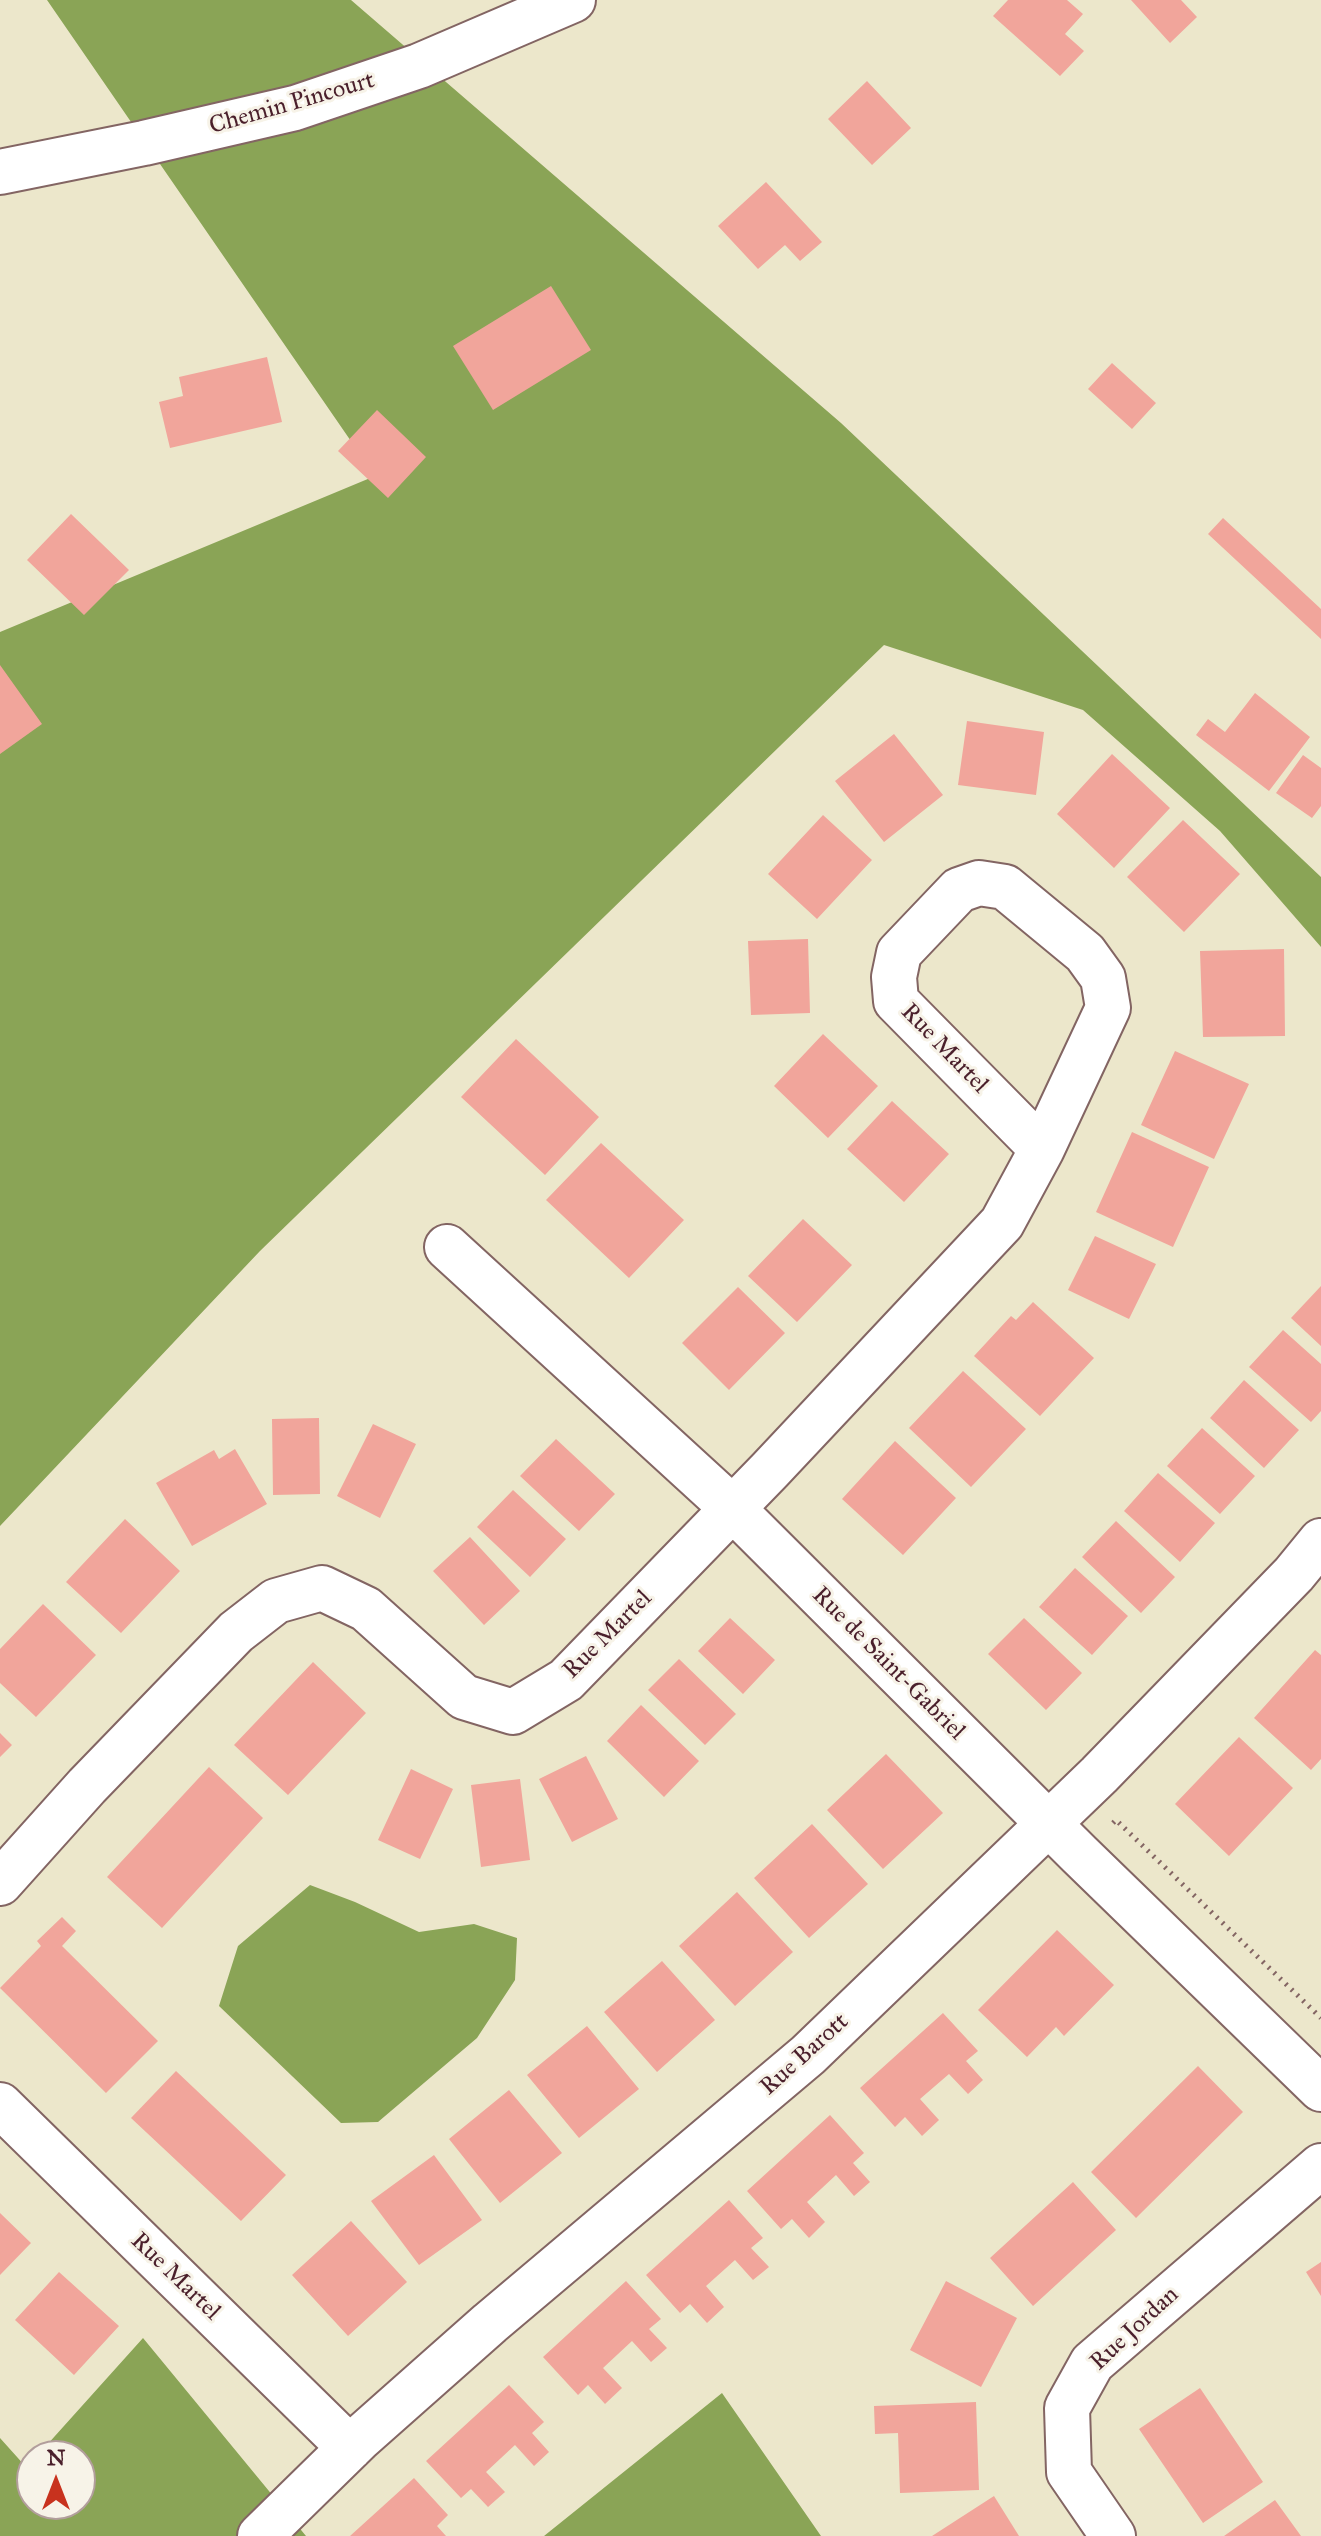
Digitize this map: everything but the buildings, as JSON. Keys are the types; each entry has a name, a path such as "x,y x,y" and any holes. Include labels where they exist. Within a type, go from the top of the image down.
{"street":[{"name":"Chemin Pincourt","path":"0,172 129,147 295,108 419,66 573,0"},
{"name":"Rue Martel","path":"0,1883 87,1786 236,1632 276,1601 322,1588 333,1593 366,1609 464,1697 513,1712 566,1680 770,1470 1002,1223 1042,1149 1108,1008 1103,978 1085,953 1005,887 979,883 959,890 899,953 894,977 896,1001 1042,1149"},
{"name":"Rue de Saint-Gabriel","path":"447,1247 731,1507 1321,2089"},
{"name":"Rue Barott","path":"260,2536 350,2448 490,2323 808,2055 1049,1824 1294,1574 1321,1541"},
{"name":"Rue Martel","path":"0,2105 350,2448"},
{"name":"Rue Jordan","path":"1113,2536 1069,2472 1067,2408 1092,2363 1321,2166"}],"path":[{"path":"1116,1820 1321,2018"}],"green space":[{"path":"47,0 351,0 841,423 1321,877 1321,947 1220,831 1083,710 884,645 260,1251 0,1526 0,632 375,476"},
{"path":"310,1885 419,1932 474,1924 517,1938 515,1980 477,2038 378,2122 341,2123 219,2006 238,1946"},
{"path":"143,2338 306,2536 0,2536 0,2438 16,2456 16,2520 96,2520 96,2440 51,2440"},
{"path":"722,2393 821,2536 544,2536"}]}
